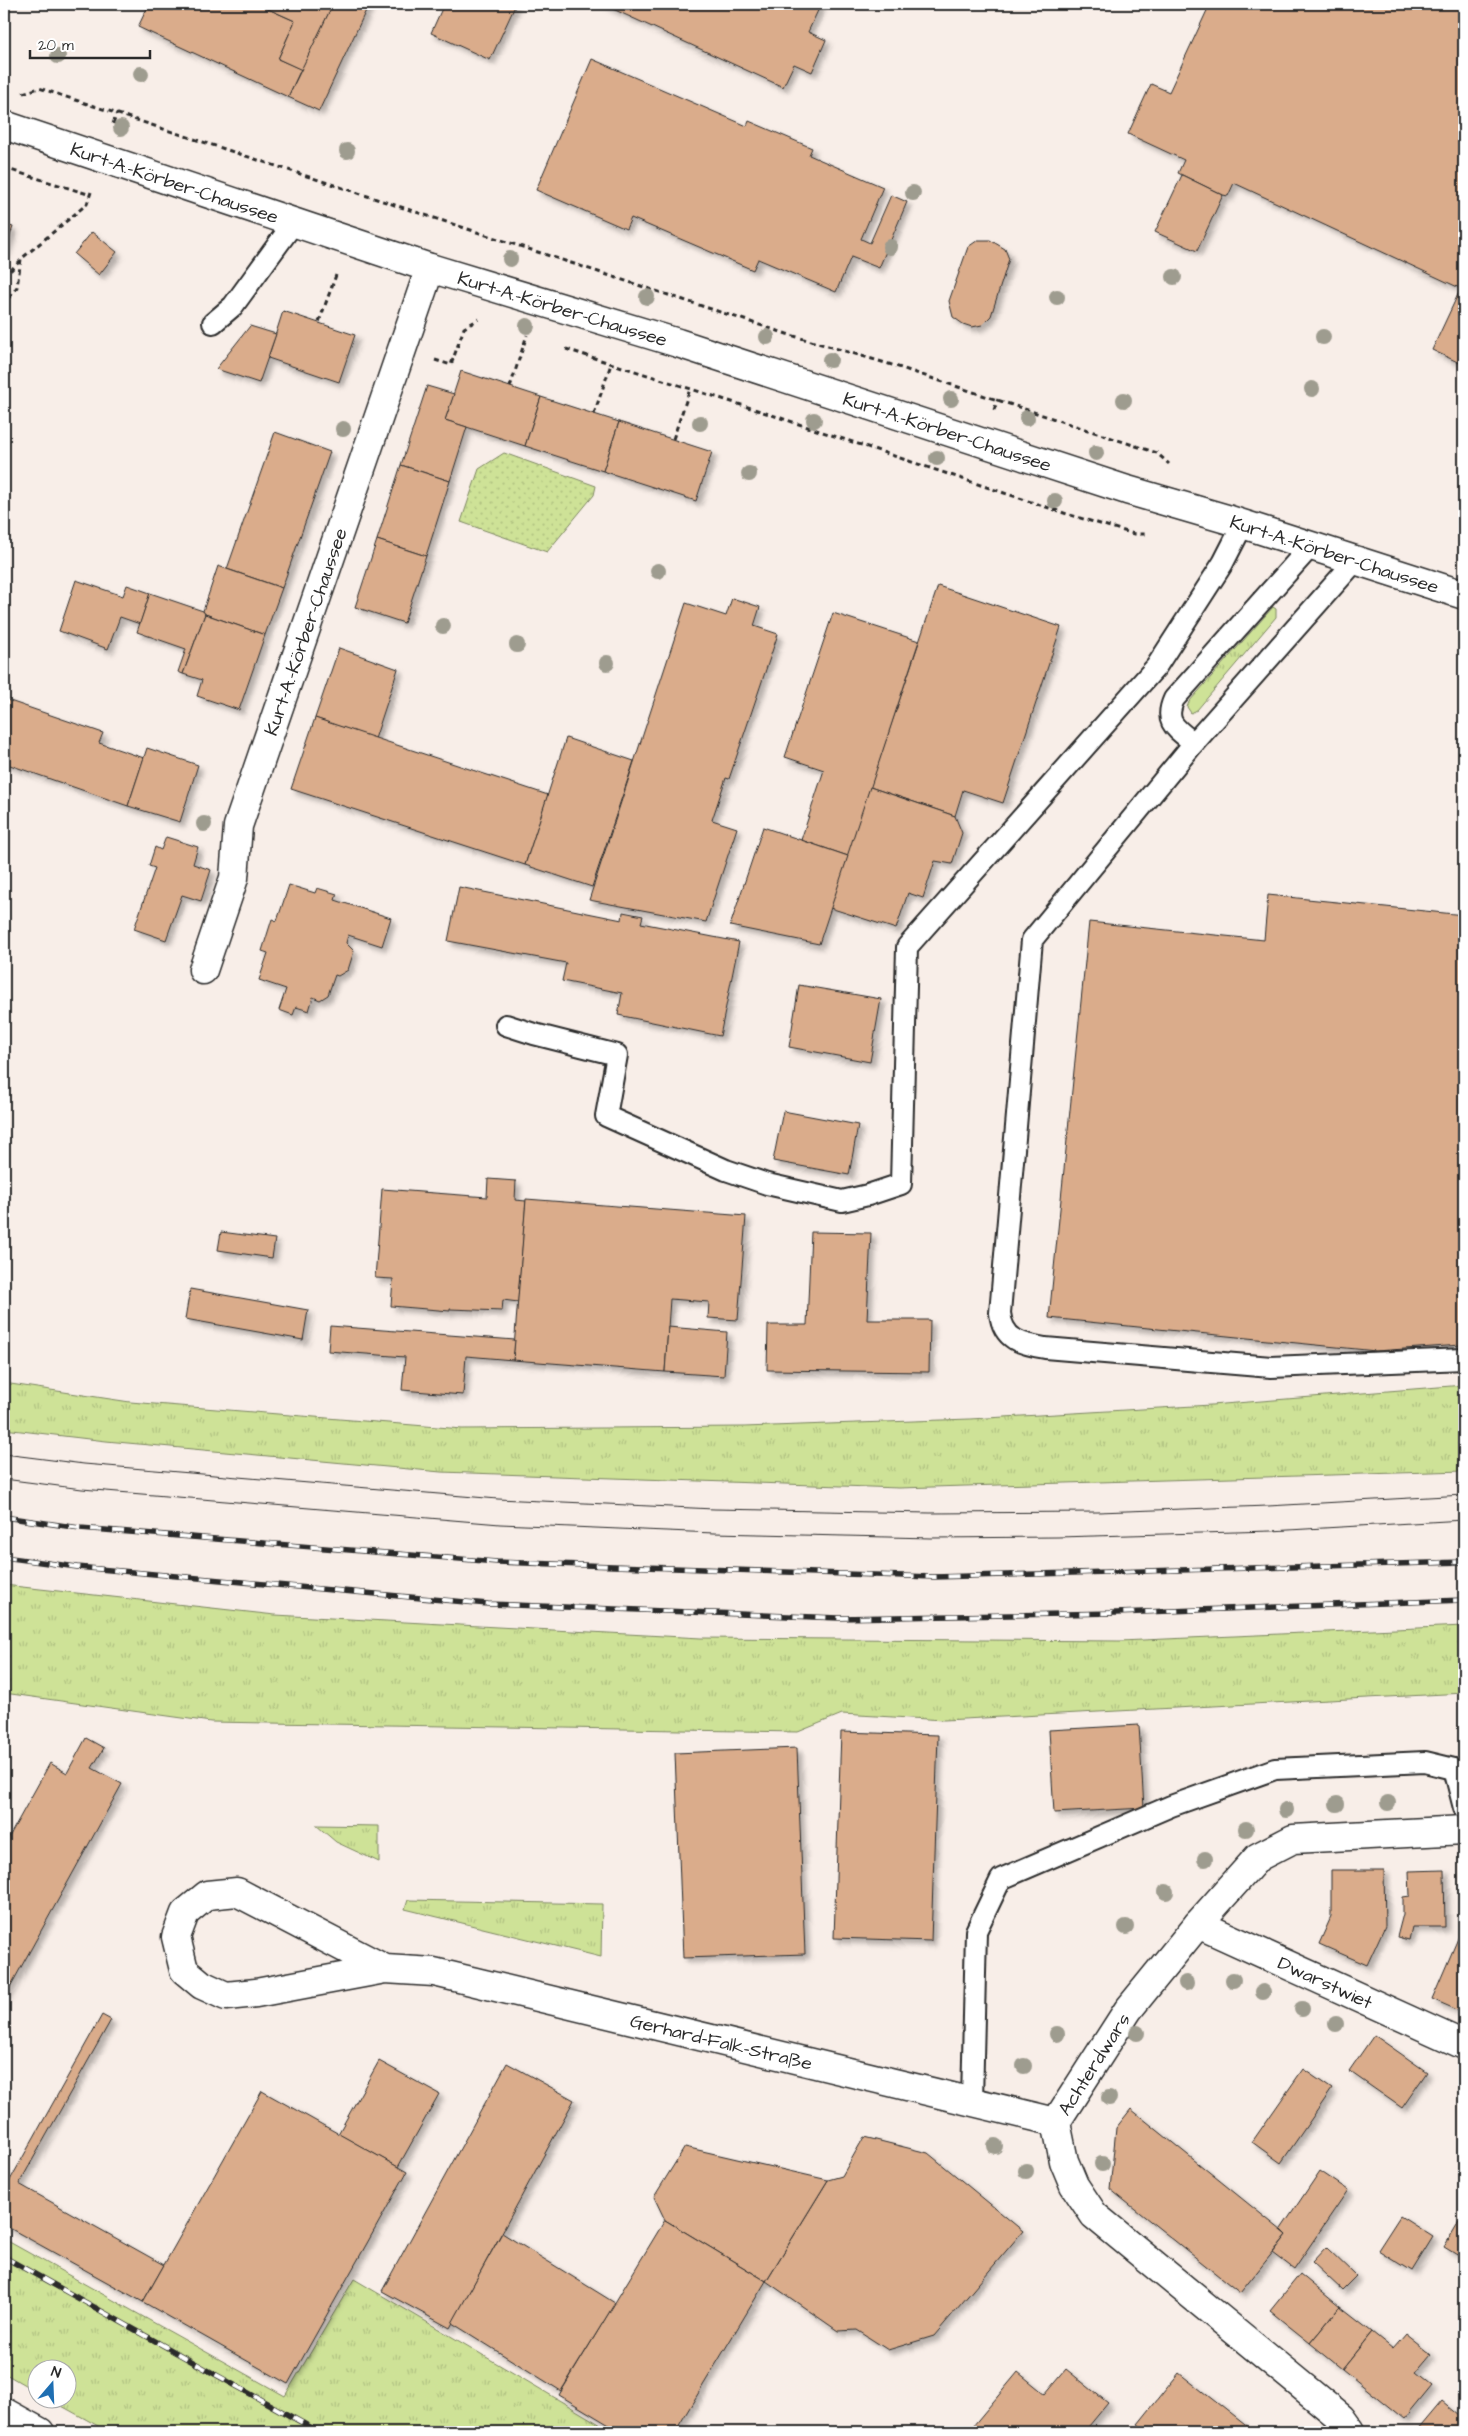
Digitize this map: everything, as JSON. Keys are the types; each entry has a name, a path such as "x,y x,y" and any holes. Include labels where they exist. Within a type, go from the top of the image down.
{"street":[{"name":"Kurt-A.-Körber-Chaussee","path":"4,125 430,268 678,343 1127,490 1243,524 1464,595"},
{"name":"Kurt-A.-Körber-Chaussee","path":"203,970 234,878 238,826 430,268"},
{"name":"Achterdwars","path":"1351,2432 1341,2418 1094,2215 1074,2185 1064,2161 1056,2122 1128,2010 1198,1924 1258,1857 1292,1839 1464,1830"},
{"name":"Gerhard-Falk-Straße","path":"385,1969 237,1892 207,1895 185,1913 176,1937 184,1970 202,1985 226,1996 256,1993 385,1969 434,1972 1056,2122"},
{"name":"Dwarstwiet","path":"1198,1924 1461,2047"},
{"path":"4,2412 40,2432"}],"lane":[{"path":"213,323 233,306 295,222"},
{"path":"506,1025 617,1055 606,1116 726,1170 767,1184 842,1201 901,1184 907,947 1156,667 1223,563 1243,524"},
{"path":"1194,743 1173,725 1170,718 1170,709 1174,699 1311,546"},
{"path":"1356,560 1194,743 1032,940 1000,1313 1001,1325 1016,1340 1045,1348 1270,1367 1464,1359"},
{"path":"972,2101 976,1931 1002,1879 1170,1806 1275,1769 1426,1762 1454,1769 1464,1808"}],"path":[{"path":"40,88 769,328 889,364 1157,453"},
{"path":"4,168 90,196 87,204 21,260 4,277"},
{"path":"4,305 17,287 21,260"},
{"path":"319,322 336,275"},
{"path":"403,351 451,365 464,328 480,319"},
{"path":"510,387 527,335"},
{"path":"560,346 1134,534"},
{"path":"594,414 611,364"},
{"path":"673,439 690,388"}],"green space":[{"path":"504,453 596,486 594,495 547,552 461,522 479,469"},
{"path":"1273,607 1276,609 1276,617 1197,710 1191,713 1187,707 1189,702"},
{"path":"4,1383 130,1402 462,1429 744,1427 970,1419 1211,1405 1464,1385 1464,1471 899,1488 441,1472 106,1441 4,1429"},
{"path":"4,1585 275,1615 701,1638 1120,1641 1464,1626 1464,1693 944,1720 842,1714 798,1732 211,1722 4,1693"},
{"path":"316,1825 379,1826 379,1862 336,1842"},
{"path":"408,1900 602,1904 601,1957 405,1909"},
{"path":"4,2239 285,2396 354,2279 613,2432 109,2432 65,2408 78,2408 78,2358 28,2358 28,2387 4,2373"}],"building":[{"path":"149,4 257,4 295,21 278,59 301,69 288,97 138,27"},
{"path":"257,4 333,4 302,70 278,59 295,21"},
{"path":"333,4 369,4 319,111 288,97"},
{"path":"444,4 516,4 490,60 431,33"},
{"path":"602,4 821,4 808,32 826,40 812,72 794,64 783,87"},
{"path":"1210,4 1464,4 1464,290 1234,183 1228,196 1223,195 1178,173 1184,160 1128,134 1151,84 1169,92"},
{"path":"592,59 747,126 749,121 812,148 809,155 883,187 861,239 870,243 891,195 907,202 879,268 851,257 836,292 758,259 753,270 631,218 626,229 536,190"},
{"path":"1182,175 1223,195 1197,251 1155,232"},
{"path":"4,224 13,227 4,254"},
{"path":"92,232 117,252 99,275 74,254"},
{"path":"978,240 990,240 1005,249 1009,259 991,316 982,325 972,327 963,324 953,317 949,301 968,247"},
{"path":"1461,288 1464,290 1464,365 1432,350"},
{"path":"283,311 355,335 339,382 268,358"},
{"path":"250,326 276,334 259,383 216,369"},
{"path":"461,371 541,397 525,446 445,420"},
{"path":"427,386 454,394 445,420 467,427 450,481 401,465"},
{"path":"541,397 619,422 603,471 525,446"},
{"path":"619,422 712,452 696,501 603,471"},
{"path":"275,432 330,452 282,588 227,569"},
{"path":"401,465 450,481 426,556 377,540"},
{"path":"377,540 426,556 404,623 355,607"},
{"path":"218,566 282,588 265,635 205,614 203,611"},
{"path":"76,580 123,596 127,585 150,593 140,624 120,617 108,649 59,631"},
{"path":"938,586 1061,627 1003,803 963,790 955,816 870,787"},
{"path":"150,593 203,611 205,614 183,674 178,672 186,649 137,632"},
{"path":"732,598 760,607 754,626 778,634 729,779 726,778 712,820 737,828 706,922 589,900 686,603 726,616"},
{"path":"833,613 919,641 848,856 801,840 824,770 785,757"},
{"path":"205,614 265,635 239,710 197,696 202,680 183,674"},
{"path":"339,648 398,669 375,739 315,718"},
{"path":"4,699 103,733 99,743 144,758 128,806 4,763"},
{"path":"315,718 548,795 525,865 291,789"},
{"path":"566,738 634,761 592,887 525,865"},
{"path":"147,748 198,765 180,822 128,806"},
{"path":"870,787 955,816 962,833 952,864 935,861 923,898 908,893 896,929 830,908"},
{"path":"763,827 848,856 819,944 730,926"},
{"path":"166,837 198,847 193,864 211,870 201,901 182,895 166,940 134,929 155,868 149,866 155,847 161,850"},
{"path":"289,885 315,893 317,888 337,894 335,900 391,918 382,946 348,935 346,943 354,951 348,970 338,976 335,975 328,995 320,1000 313,997 309,1011 296,1007 293,1015 279,1010 286,989 259,980 268,953 262,951 272,919 277,921"},
{"path":"459,887 622,920 623,912 643,916 641,923 739,942 720,1036 618,1015 622,993 562,981 566,963 448,941"},
{"path":"1268,895 1464,915 1464,1317 1461,1345 1376,1351 1049,1318 1089,922 1264,940"},
{"path":"799,985 881,999 870,1062 789,1047"},
{"path":"783,1111 858,1125 849,1175 773,1161"},
{"path":"488,1179 516,1181 515,1200 526,1201 518,1302 503,1300 502,1311 450,1309 450,1311 391,1306 393,1279 375,1278 382,1189 487,1197"},
{"path":"526,1199 746,1216 738,1320 708,1318 709,1302 670,1299 665,1372 513,1360"},
{"path":"221,1232 275,1239 272,1258 218,1250"},
{"path":"811,1232 871,1233 867,1320 930,1320 929,1372 767,1370 768,1325 807,1325"},
{"path":"190,1289 308,1310 303,1340 185,1319"},
{"path":"330,1326 515,1340 513,1360 466,1356 463,1395 402,1390 405,1357 328,1351"},
{"path":"668,1327 727,1332 724,1376 665,1372"},
{"path":"1139,1725 1144,1808 1054,1813 1049,1730"},
{"path":"841,1732 938,1735 931,1941 834,1938"},
{"path":"86,1738 104,1748 92,1768 122,1784 4,1998 4,1846 50,1763 67,1773"},
{"path":"797,1748 805,1954 683,1958 675,1753"},
{"path":"1331,1870 1384,1870 1385,1926 1367,1965 1319,1944 1331,1917"},
{"path":"1444,1870 1445,1927 1412,1927 1409,1940 1397,1937 1403,1914 1403,1897 1410,1896 1409,1871"},
{"path":"1459,1936 1464,1939 1464,2013 1432,1999"},
{"path":"102,2015 111,2020 19,2184 164,2265 143,2302 4,2225 4,2191"},
{"path":"1374,2035 1427,2072 1402,2108 1349,2071"},
{"path":"379,2061 439,2094 398,2167 338,2134"},
{"path":"507,2063 574,2100 450,2328 382,2291"},
{"path":"1303,2069 1332,2089 1281,2163 1252,2142"},
{"path":"262,2091 407,2172 288,2384 143,2302"},
{"path":"1131,2109 1287,2235 1240,2293 1110,2189 1116,2128"},
{"path":"864,2137 928,2153 1023,2231 934,2336 888,2350 857,2330 838,2331 766,2281 828,2180 842,2176"},
{"path":"685,2147 828,2180 766,2281 665,2220 654,2197"},
{"path":"1320,2171 1348,2190 1294,2269 1273,2253 1287,2235 1281,2229"},
{"path":"1464,2213 1464,2259 1444,2247"},
{"path":"1400,2216 1433,2237 1412,2271 1378,2250"},
{"path":"665,2220 766,2281 675,2432 621,2432 559,2395"},
{"path":"502,2233 615,2303 561,2391 452,2323"},
{"path":"1326,2247 1356,2276 1342,2290 1312,2262"},
{"path":"1300,2274 1340,2307 1310,2343 1270,2311"},
{"path":"1340,2307 1372,2332 1342,2369 1310,2343"},
{"path":"1372,2332 1393,2349 1406,2334 1431,2354 1415,2373 1431,2386 1404,2419 1342,2369"},
{"path":"1066,2369 1108,2403 1084,2432 968,2432 1018,2372 1045,2394"},
{"path":"1179,2373 1254,2432 1148,2432 1138,2424"},
{"path":"1442,2401 1464,2419 1464,2432 1416,2432"}],"tram line":[{"path":"4,1454 84,1464 498,1499 714,1509 930,1513 1098,1512 1268,1506 1464,1495"},
{"path":"4,1479 82,1489 500,1524 714,1533 931,1538 1058,1537 1271,1531 1464,1520"}],"railway":[{"path":"4,1517 80,1528 497,1562 934,1577 1464,1562"},
{"path":"4,1557 77,1567 488,1604 839,1618 1116,1613 1464,1600"},
{"path":"4,2257 319,2432"}]}
